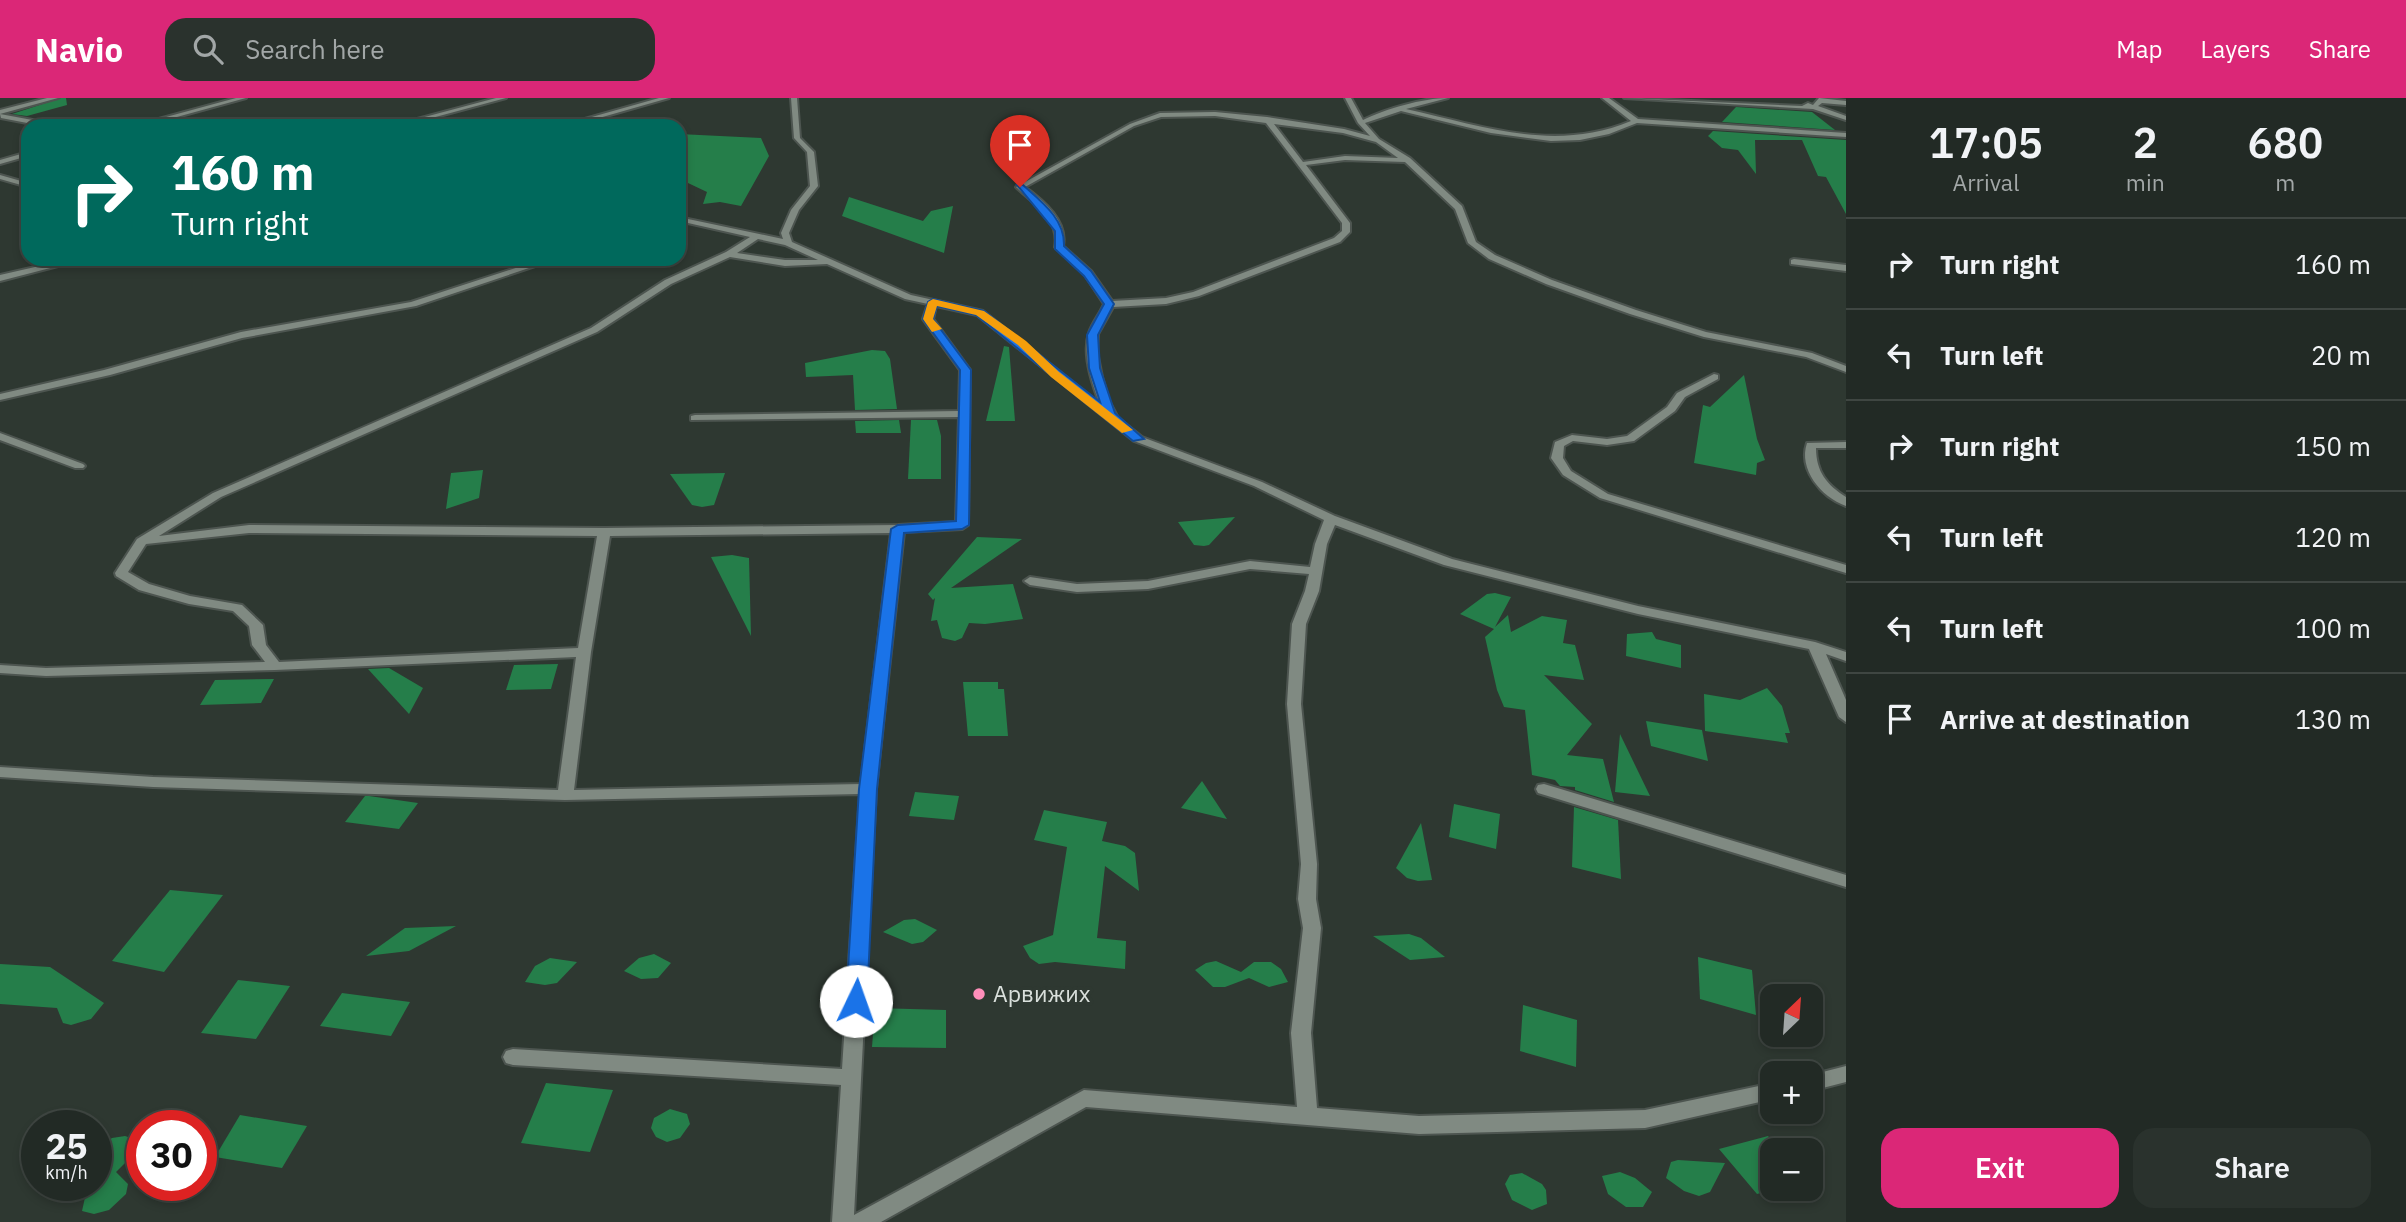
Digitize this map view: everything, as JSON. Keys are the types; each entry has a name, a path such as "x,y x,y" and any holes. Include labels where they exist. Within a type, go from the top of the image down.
{"street":[{"path":"0,114 55,98"},
{"path":"163,119 243,98"},
{"path":"421,119 503,98"},
{"path":"589,119 666,98"},
{"path":"788,243 785,233 790,222 814,186 810,152 797,138 794,98"},
{"path":"1348,98 1361,123 1378,141 1407,160 1459,208 1472,243 1492,257 1549,282 1633,312 1704,334 1809,355 1846,369"},
{"path":"1361,123 1381,113 1404,111 1445,98"},
{"path":"1605,98 1636,121 1846,135"},
{"path":"1627,98 1846,103"},
{"path":"1782,98 1819,102 1846,118"},
{"path":"1404,111 1529,136 1580,139 1619,131 1636,121"},
{"path":"1109,304 1088,274 1059,247 1060,231 1044,208 1020,187 1149,117 1183,112 1318,125 1378,141"},
{"path":"0,114 22,119"},
{"path":"1109,304 1166,301 1196,294 1337,240 1346,232 1346,223 1267,119"},
{"path":"0,162 21,156"},
{"path":"1301,164 1345,158 1407,160"},
{"path":"0,177 21,183"},
{"path":"686,221 788,243 908,297 980,313 1138,439 1258,484 1331,519 1448,562 1639,610 1815,646 1846,657"},
{"path":"275,666 259,645 256,625 237,608 189,600 144,587 121,573 141,542 217,495 594,330 668,282 729,254 757,236"},
{"path":"729,254 785,263 832,262"},
{"path":"1794,262 1846,268"},
{"path":"0,278 50,266"},
{"path":"0,397 106,373 241,335 412,304 530,266"},
{"path":"0,269 14,274"},
{"path":"141,542 249,529 604,532 898,529 962,525 965,370 928,319 933,302"},
{"path":"1109,304 1093,335 1095,368 1110,415 1138,439"},
{"path":"1714,377 1682,395 1671,409 1630,439 1607,442 1572,438 1559,444 1557,458 1567,472 1604,496 1846,569"},
{"path":"695,418 964,414"},
{"path":"0,436 79,466"},
{"path":"1846,444 1811,445 1810,457 1821,486 1846,502"},
{"path":"1308,1115 1301,1033 1312,928 1307,900 1309,864 1294,704 1299,624 1317,571 1315,562 1331,519"},
{"path":"843,1222 868,789 898,529"},
{"path":"565,795 584,652 604,532"},
{"path":"1030,581 1077,588 1149,585 1250,565 1317,571"},
{"path":"1815,646 1846,718"},
{"path":"0,669 46,672 275,666 584,652"},
{"path":"0,772 153,782 565,795 868,789"},
{"path":"1544,789 1846,881"},
{"path":"513,1057 852,1077"},
{"path":"1823,1080 1846,1074"},
{"path":"861,1222 1084,1098 1419,1125 1645,1119 1760,1094"}],"building":[{"path":"66,98 67,105 27,116 12,114"},
{"path":"1736,107 1812,112 1835,130 1722,122"},
{"path":"1713,131 1846,140 1846,214 1826,177 1818,176 1802,140 1755,140 1756,174 1738,150 1722,148 1708,136"},
{"path":"686,134 761,138 769,156 741,206 720,202 703,204 707,192 688,183"},
{"path":"849,197 923,221 931,211 953,206 944,253 842,216"},
{"path":"1004,346 1009,347 1015,421 986,421"},
{"path":"872,350 885,351 890,359 897,409 855,410 853,375 806,377 805,363"},
{"path":"1744,375 1757,439 1765,460 1757,463 1756,475 1694,463 1703,405 1710,407"},
{"path":"899,420 901,433 856,433 855,421"},
{"path":"911,420 937,420 941,436 941,479 908,479"},
{"path":"483,470 479,498 446,509 451,473"},
{"path":"725,473 714,505 702,507 692,505 670,474"},
{"path":"1235,517 1209,545 1204,546 1194,545 1178,522"},
{"path":"977,537 1022,539 951,588 1013,584 1023,619 985,624 969,623 962,638 955,641 942,638 937,620 931,621 935,598 933,600 928,594"},
{"path":"732,555 749,558 751,636 711,557"},
{"path":"1487,594 1511,597 1495,627 1508,615 1511,632 1542,616 1567,620 1563,643 1575,645 1584,680 1544,675 1592,724 1567,755 1603,759 1614,802 1575,790 1575,787 1560,786 1555,780 1532,775 1525,710 1504,707 1497,690 1485,637 1494,629 1460,614"},
{"path":"1652,632 1656,639 1681,645 1681,668 1626,656 1627,634"},
{"path":"558,664 551,689 506,690 514,665"},
{"path":"389,668 423,688 409,714 368,669"},
{"path":"274,679 261,703 200,705 215,680"},
{"path":"963,682 998,682 998,689 1004,689 1008,736 968,736"},
{"path":"1767,688 1782,706 1790,733 1785,733 1788,743 1705,731 1704,694 1740,700"},
{"path":"1646,721 1702,730 1708,761 1651,746"},
{"path":"1620,734 1650,796 1615,792"},
{"path":"1202,781 1227,819 1181,808"},
{"path":"915,792 959,796 954,820 909,816"},
{"path":"365,796 418,803 399,829 345,822"},
{"path":"1454,804 1500,814 1496,849 1449,837"},
{"path":"1574,807 1618,820 1621,879 1572,867"},
{"path":"1044,810 1107,822 1102,841 1125,846 1135,853 1139,891 1105,866 1097,938 1126,941 1125,969 1055,962 1039,964 1030,958 1023,946 1053,935 1067,847 1034,840"},
{"path":"1421,823 1432,880 1418,881 1407,878 1396,868"},
{"path":"170,890 223,895 164,972 112,961"},
{"path":"915,919 937,930 923,942 912,944 883,932 904,920"},
{"path":"456,926 409,951 366,956 405,928"},
{"path":"1409,934 1421,938 1445,957 1410,960 1373,936"},
{"path":"654,954 671,963 658,978 641,979 624,971 639,958"},
{"path":"1698,957 1752,970 1756,1015 1700,999"},
{"path":"550,958 577,962 557,983 545,985 525,982 535,966"},
{"path":"1216,961 1241,972 1254,962 1271,962 1281,969 1288,982 1269,987 1249,978 1225,987 1213,987 1195,970 1206,963"},
{"path":"0,964 50,967 104,1003 91,1019 71,1025 63,1023 57,1008 0,1004"},
{"path":"238,980 290,986 256,1039 201,1033"},
{"path":"342,993 410,1002 391,1036 320,1026"},
{"path":"1523,1005 1577,1020 1576,1067 1520,1051"},
{"path":"875,1008 946,1010 946,1048 872,1047"},
{"path":"546,1083 613,1090 590,1152 521,1143"},
{"path":"670,1109 687,1114 690,1124 680,1138 667,1142 656,1137 651,1128 654,1118"},
{"path":"240,1115 307,1126 282,1168 217,1157"},
{"path":"126,1136 126,1162 116,1172 126,1182 126,1194 109,1210 94,1214 82,1211 84,1201 112,1201 112,1138"},
{"path":"1760,1138 1760,1193 1757,1194 1719,1149"},
{"path":"1678,1160 1725,1163 1710,1192 1699,1196 1684,1191 1666,1178 1671,1162"},
{"path":"1620,1172 1635,1178 1652,1192 1643,1207 1626,1207 1608,1194 1602,1176"},
{"path":"1522,1173 1542,1184 1546,1190 1547,1204 1532,1210 1512,1200 1505,1184 1510,1175"}],"slow traffic":[{"path":"936,329 928,319 933,302 980,313 1022,343 1055,375 1127,430"}],"place":[{"name":"Арвижих","path":"979,994"}],"route":[{"path":"856,1001 868,789 898,529 962,525 965,370 928,319 933,302 980,313 1022,343 1055,375 1138,439 1110,415 1095,368 1093,335 1109,304 1088,274 1059,247 1060,231 1044,208 1020,187"}]}
